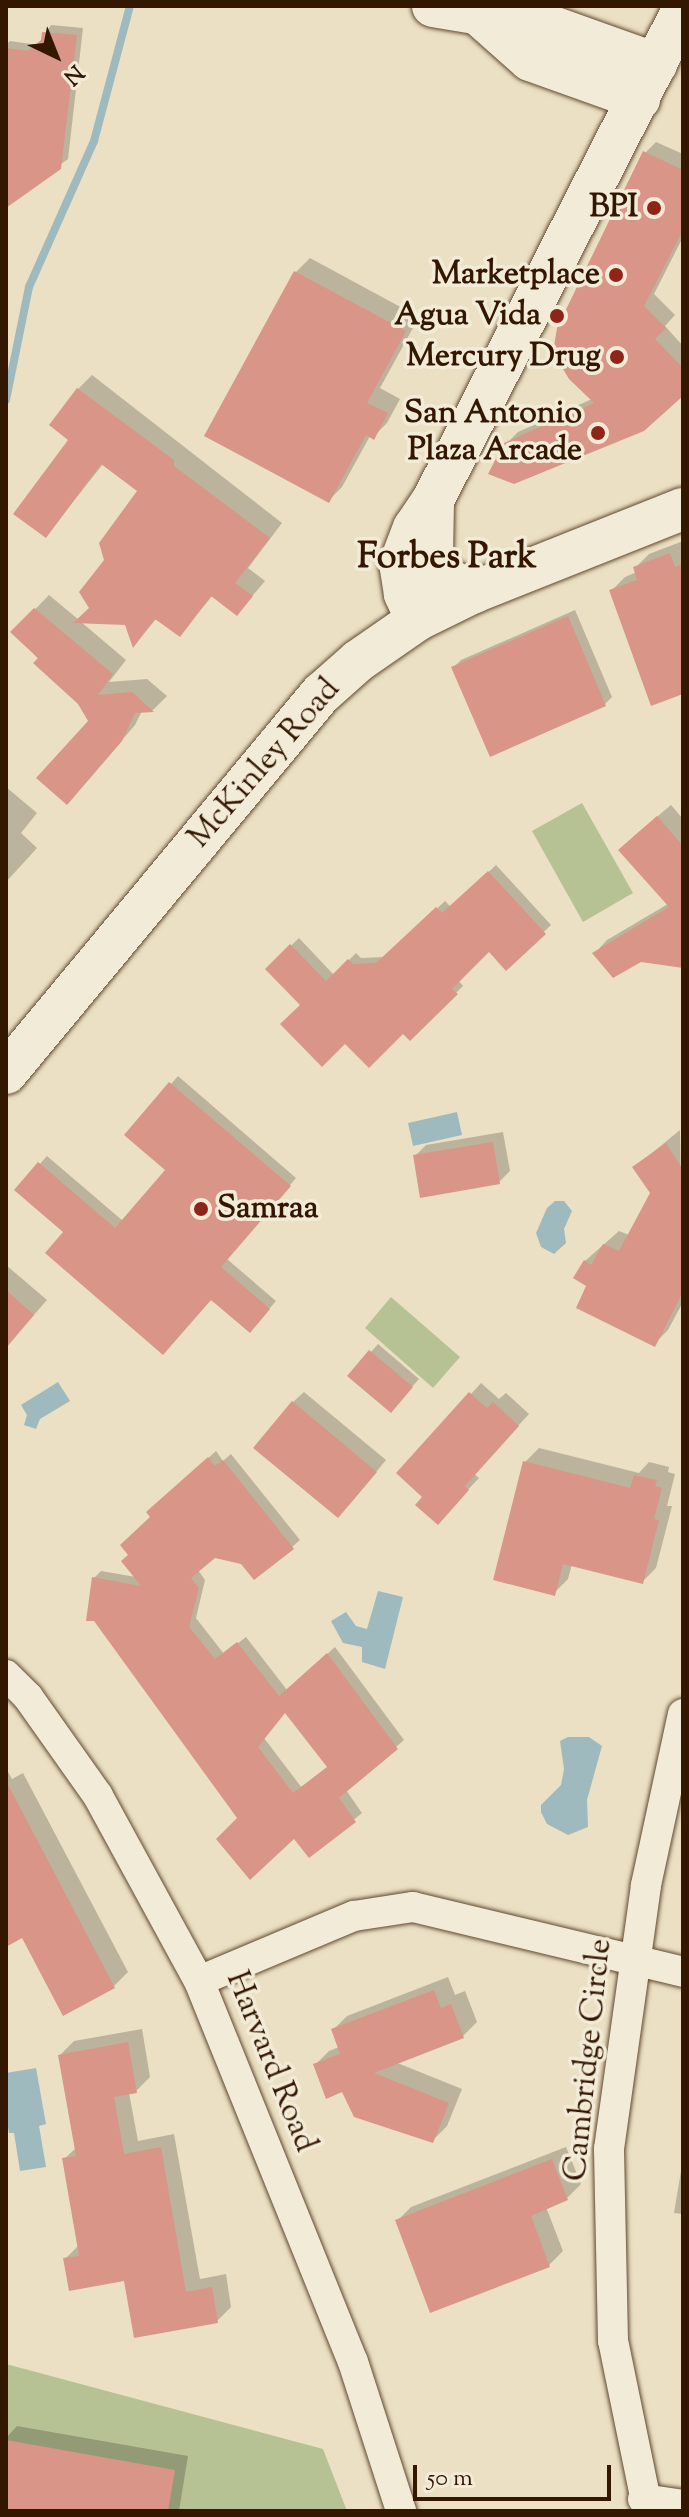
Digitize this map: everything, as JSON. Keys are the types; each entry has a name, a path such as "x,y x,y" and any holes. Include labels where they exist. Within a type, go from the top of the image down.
{"street":[{"path":"433,6 547,25 647,82"},
{"path":"417,620 405,594 400,564 414,528 433,500 683,10"},
{"path":"433,500 432,553 441,576 474,592"},
{"name":"McKinley Road","path":"6,1073 322,693 417,620 474,592 683,509"},
{"name":"Harvard Road","path":"6,1675 28,1697 98,1796 199,1981 353,2362 401,2511"},
{"name":"Cambridge Circle","path":"646,2505 613,2341 609,2149 646,1885 683,1714"},
{"path":"199,1981 354,1916 388,1908 413,1907 634,1963 683,1972"},
{"path":"646,2505 683,2505"}],"green space":[{"path":"582,803 633,893 583,922 532,831"},
{"path":"391,1297 460,1357 433,1388 365,1328"},
{"path":"6,2364 323,2449 347,2511 6,2511"}],"water":[{"path":"457,1112 462,1135 413,1146 408,1123"},
{"path":"555,1201 564,1201 572,1211 564,1229 566,1243 554,1254 541,1247 536,1233 547,1208"},
{"path":"58,1382 70,1401 40,1419 36,1429 24,1425 27,1415 21,1405"},
{"path":"378,1591 403,1597 385,1669 362,1662 362,1647 343,1643 331,1621 346,1612 356,1626 367,1629"},
{"path":"568,1737 589,1737 602,1746 587,1800 588,1827 568,1835 547,1824 541,1805 561,1785 564,1769 560,1741"},
{"path":"36,2068 46,2124 39,2126 46,2167 20,2171 14,2133 9,2133 6,2115 6,2073"}],"building":[{"path":"42,32 77,35 61,169 6,208 6,48 28,51 41,40"},
{"path":"643,151 683,170 683,230 644,306 666,328 655,339 683,368 683,396 644,431 514,484 488,474 504,443 594,403 569,379 560,364 554,346 557,328"},
{"path":"294,271 406,331 367,403 388,413 374,440 366,435 329,503 204,436"},
{"path":"77,388 174,460 174,466 270,538 235,583 253,596 237,616 211,596 180,637 155,619 133,648 125,625 73,623 89,608 79,592 104,560 99,543 137,491 101,464 46,538 13,514 68,440 49,425"},
{"path":"670,553 675,567 683,564 683,694 651,706 609,590 637,580 633,567"},
{"path":"34,608 113,674 98,695 132,692 154,712 135,713 122,741 67,805 36,778 88,721 78,704 33,663 38,658 10,632"},
{"path":"568,616 606,706 490,757 451,667"},
{"path":"657,816 683,846 683,968 641,962 613,978 592,953 669,907 618,850"},
{"path":"488,871 546,934 506,971 489,952 452,989 458,994 410,1041 403,1034 369,1068 345,1044 322,1067 280,1024 300,1005 265,969 290,944 326,981 348,959 353,964 376,963 436,907 442,913"},
{"name":"Samraa","path":"169,1082 291,1186 221,1267 270,1309 250,1333 211,1300 163,1355 45,1253 63,1232 14,1190 38,1162 115,1228 165,1170 124,1135"},
{"path":"493,1142 500,1184 420,1198 413,1155"},
{"path":"666,1143 683,1170 683,1292 655,1347 576,1308 586,1286 573,1278 584,1260 591,1265 603,1244 619,1251 650,1193 632,1167"},
{"path":"6,1290 34,1315 6,1348"},
{"path":"369,1350 413,1387 391,1413 347,1376"},
{"path":"469,1392 487,1408 493,1402 519,1426 465,1486 469,1490 438,1525 415,1505 422,1497 396,1473"},
{"path":"292,1401 377,1472 338,1518 253,1448"},
{"path":"208,1457 215,1466 223,1460 294,1549 254,1580 241,1564 215,1558 191,1578 199,1588 189,1627 215,1659 237,1642 279,1696 327,1653 398,1749 339,1798 356,1822 309,1858 294,1839 250,1880 216,1839 237,1818 94,1621 86,1621 92,1577 141,1586 121,1561 128,1555 120,1545 150,1517 146,1512","holes":["285,1713 327,1767 293,1793 258,1747"]},
{"path":"523,1461 630,1488 634,1475 657,1480 655,1486 662,1488 654,1519 659,1520 643,1584 563,1564 555,1596 493,1580"},
{"path":"6,1781 115,1988 63,2016 22,1938 6,1947"},
{"path":"434,1990 441,2008 451,2004 464,2038 374,2073 449,2103 433,2143 354,2117 342,2092 326,2099 313,2064 340,2054 331,2029"},
{"path":"128,2042 137,2093 114,2097 124,2154 161,2147 186,2292 212,2287 218,2323 134,2338 124,2281 69,2291 63,2258 79,2256 62,2158 76,2156 58,2055"},
{"path":"552,2159 568,2200 531,2216 550,2267 430,2313 395,2220"},
{"path":"6,2440 175,2470 168,2511 6,2511"}],"waterway":[{"path":"6,400 29,287 94,141 130,6"}],"place":[{"name":"BPI","path":"654,208"},
{"name":"Marketplace","path":"616,275"},
{"name":"Agua Vida","path":"557,316"},
{"name":"Mercury Drug","path":"617,357"},
{"name":"San Antonio Plaza Arcade","path":"598,433"},
{"name":"Samraa","path":"201,1209"}],"district":[{"name":"Forbes Park","path":"447,559"}]}
